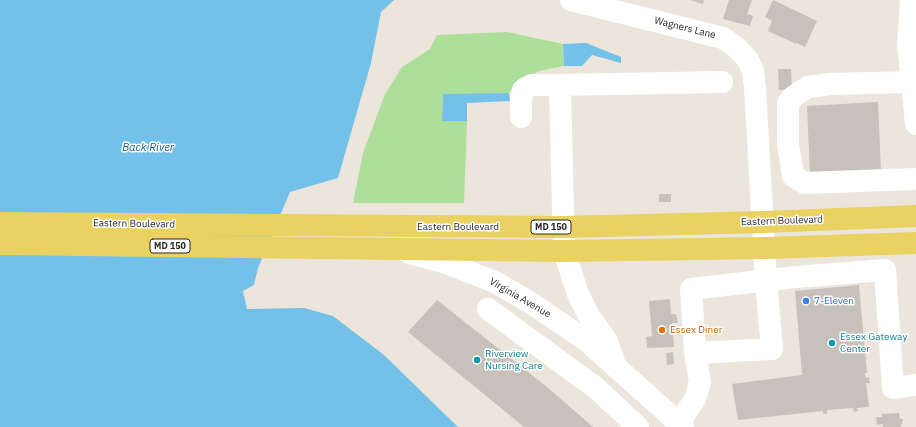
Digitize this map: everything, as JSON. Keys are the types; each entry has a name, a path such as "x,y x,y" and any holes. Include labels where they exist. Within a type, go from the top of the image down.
{"main road":[{"name":"Eastern Boulevard","path":"0,222 564,227 764,222 916,216"},
{"name":"MD 150","path":"0,244 564,251 765,248 916,243"}],"street":[{"name":"Wagners Lane","path":"571,0 723,38 736,47 748,60 752,71 756,88 766,281 772,349 695,353"},
{"path":"911,0 908,44 916,124"},
{"path":"521,117 521,98 523,90 531,85 722,82"},
{"path":"912,82 831,84 808,87 794,96 788,103 788,144 793,176 804,183 916,179"},
{"name":"Virginia Avenue","path":"560,85 564,251 578,294 590,316 607,341 615,365"},
{"name":"Virginia Avenue","path":"388,248 446,262 495,282 564,324 615,365 681,425"},
{"path":"681,425 695,399 700,382 695,353 691,289 885,270 893,388 916,385"},
{"path":"488,309 596,388 638,427"},
{"path":"596,388 615,365"}],"green space":[{"path":"507,32 563,44 564,66 539,71 519,79 509,93 443,95 442,120 467,121 464,203 353,203 363,153 385,94 402,67 430,49 437,35"}],"water":[{"name":"Back River","path":"0,0 394,0 381,12 371,63 338,178 290,192 258,268 254,285 243,291 247,309 304,308 333,316 384,355 458,427 0,427"},
{"path":"586,43 621,57 621,63 592,55 582,66 564,66 563,44"},
{"path":"509,93 510,101 467,103 467,121 442,121 443,94"}],"building":[{"path":"690,0 704,0 703,4"},
{"path":"729,0 752,0 747,14 753,16 750,26 723,19"},
{"path":"773,0 817,21 805,47 768,31 772,21 765,17"},
{"path":"778,69 791,69 792,89 779,90"},
{"path":"878,102 881,171 810,174 807,106"},
{"path":"659,194 671,194 671,202 659,202"},
{"name":"Essex Gateway Center","path":"859,285 867,373 865,373 866,378 869,377 870,383 866,383 869,407 857,408 858,411 854,412 853,408 827,410 827,414 823,414 823,411 738,420 732,384 802,375 795,291"},
{"name":"Essex Diner","path":"670,299 671,314 676,314 678,323 672,323 674,347 647,348 646,337 652,336 649,301"},
{"name":"Riverview Nursing Care","path":"437,300 547,387 593,427 524,427 408,332"},
{"path":"673,352 674,364 667,365 666,353"},
{"path":"899,413 900,419 903,419 901,427 883,427 883,424 877,425 876,417 882,417 882,414"}],"place":[{"name":"7-Eleven","path":"806,301"},
{"name":"Essex Diner","path":"662,330"},
{"name":"Essex Gateway Center","path":"832,343"},
{"name":"Riverview Nursing Care","path":"477,360"}]}
